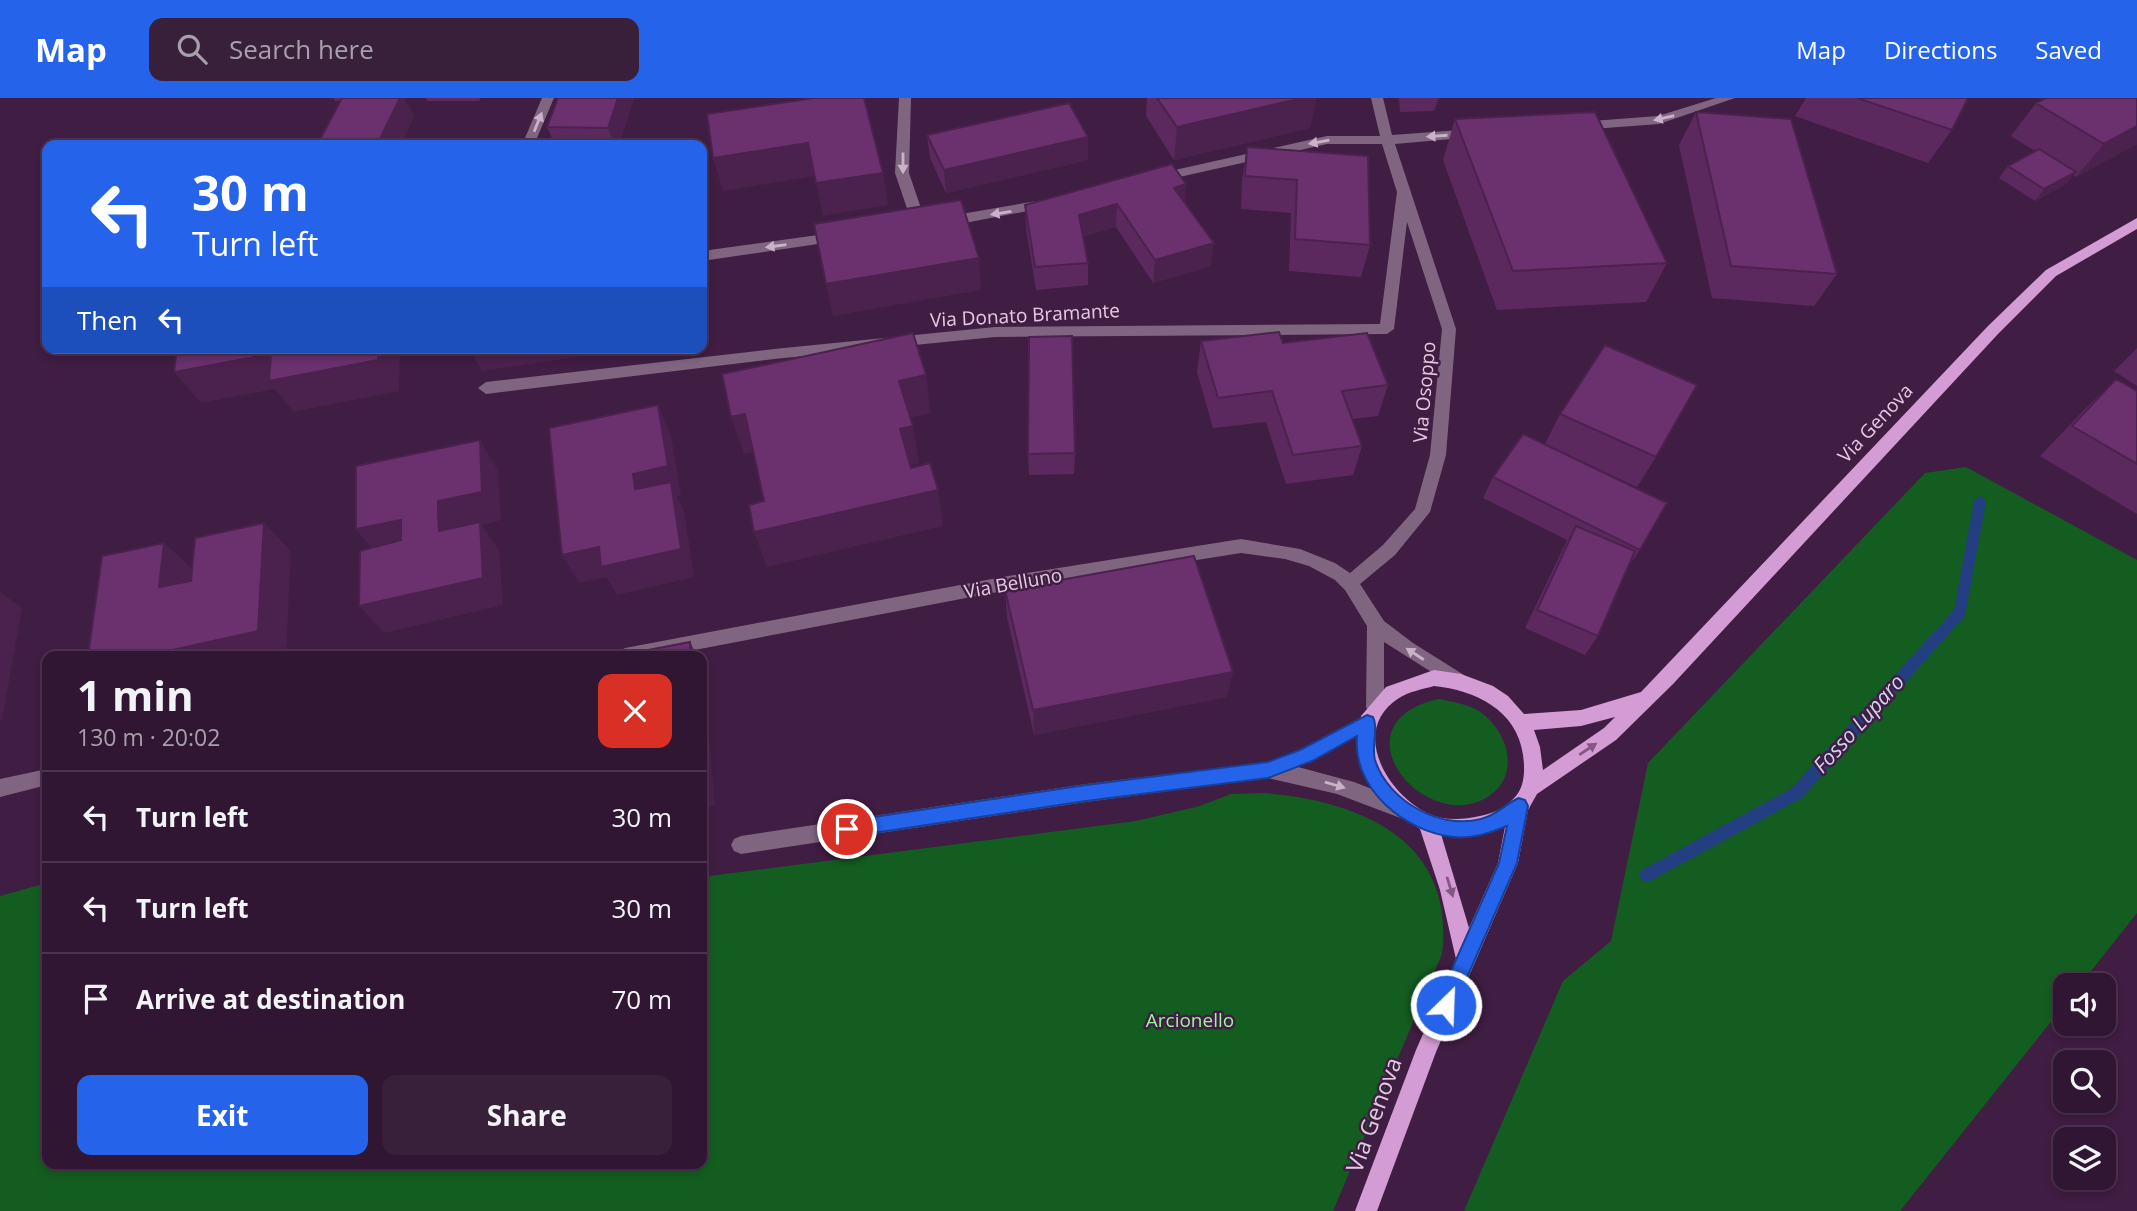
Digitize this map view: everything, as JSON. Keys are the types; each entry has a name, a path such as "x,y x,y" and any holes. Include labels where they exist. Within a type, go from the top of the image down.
{"main road":[{"name":"Via Genova","path":"1531,788 1610,734 1667,679 1993,330 2051,273 2137,223"},
{"path":"1433,678 1458,680 1483,689 1504,703 1521,722 1531,743 1535,766 1531,788 1519,806 1502,820 1479,828 1453,829 1427,823 1403,810 1387,795 1370,768 1364,740 1371,715 1390,692 1410,681 1433,678"},
{"name":"Via Genova","path":"1521,722 1557,722 1592,717 1621,708 1646,695 1667,679"},
{"name":"Via Genova","path":"1366,1211 1426,1050 1508,863 1519,806"},
{"path":"1427,823 1456,905 1466,960"}],"street":[{"path":"530,140 548,98"},
{"path":"905,98 902,173 913,227 1013,211 1068,198"},
{"name":"Via Osoppo","path":"1350,583 1388,550 1422,512 1438,455 1449,329 1387,140 1377,98"},
{"path":"1564,127 1659,120 1729,98"},
{"path":"1149,180 1327,140 1387,140 1482,133"},
{"name":"Via Donato Bramante","path":"486,388 774,354 995,332 1387,329 1404,191"},
{"path":"707,255 852,235"},
{"name":"Via Belluno","path":"651,651 1008,583 1241,546 1270,548 1299,555 1350,583 1376,624 1399,643 1458,680"},
{"path":"741,845 1086,793 1268,770 1306,756 1371,715 1376,624"},
{"path":"1268,770 1308,777 1403,810"},
{"path":"0,788 42,778"}],"green space":[{"path":"1966,467 2137,560 2137,913 2090,973 2053,973 2053,1019 1900,1211 1464,1211 1563,981 1611,941 1648,763 1925,473"},
{"path":"1438,699 1473,708 1483,714 1499,733 1508,766 1499,787 1489,796 1464,805 1439,802 1417,790 1400,773 1391,752 1392,731 1407,712"},
{"name":"Arcionello","path":"1264,793 1300,798 1366,817 1394,834 1417,855 1434,882 1442,915 1442,954 1333,1211 0,1211 0,896 42,884 42,1169 707,1169 707,876 1136,821 1200,806 1231,794"}],"building":[{"path":"342,98 400,98 379,140 320,140"},
{"path":"558,98 618,98 608,128 547,127"},
{"path":"814,98 864,98 883,173 816,183 808,143 713,158 707,114"},
{"path":"1157,98 1302,98 1177,127"},
{"path":"1857,98 1968,98 1952,130"},
{"path":"2046,98 2137,98 2137,126 2104,144 2036,103"},
{"path":"1069,103 1088,137 944,170 927,135"},
{"path":"1595,112 1667,263 1513,271 1455,119"},
{"path":"1696,112 1791,119 1837,274 1731,266"},
{"path":"1247,147 1368,156 1370,245 1295,239 1297,180 1245,176"},
{"path":"2039,149 2076,172 2044,189 2008,166"},
{"path":"1172,164 1186,184 1174,188 1214,243 1155,260 1117,204 1079,215 1088,263 1035,267 1025,205"},
{"path":"961,200 979,258 826,284 814,224"},
{"path":"1279,332 1283,343 1367,333 1388,385 1342,391 1362,446 1293,455 1272,391 1218,398 1201,341"},
{"path":"913,333 926,375 899,381 913,426 900,429 911,468 930,463 938,490 754,532 749,505 764,501 745,414 731,417 722,374"},
{"path":"1072,336 1075,453 1028,454 1029,337"},
{"path":"1605,345 1697,385 1656,457 1560,414"},
{"path":"176,354 271,354 174,372"},
{"path":"271,354 378,354 378,360 269,381"},
{"path":"2116,379 2137,391 2137,464 2072,426"},
{"path":"658,405 668,466 633,474 635,489 671,482 681,549 601,567 599,547 562,555 549,428"},
{"path":"1523,434 1667,503 1640,550 1493,477"},
{"path":"480,440 482,492 438,501 438,512 439,531 480,522 483,578 359,606 360,551 401,540 401,520 356,529 356,466"},
{"path":"264,523 258,631 168,651 89,651 102,556 164,543 159,587 191,581 195,538"},
{"path":"1576,526 1635,551 1598,636 1537,610"},
{"path":"1194,556 1233,672 1033,710 1005,590"},
{"path":"690,642 691,651 643,651"}],"waterway":[{"name":"Fosso Luparo","path":"1647,875 1797,793 1960,612 1980,501"}],"route":[{"path":"847,829 1086,793 1268,770 1306,756 1367,722 1364,740 1366,759 1374,777 1387,795 1403,810 1427,823 1453,829 1479,828 1502,820 1519,806 1508,863 1446,1005"}]}
